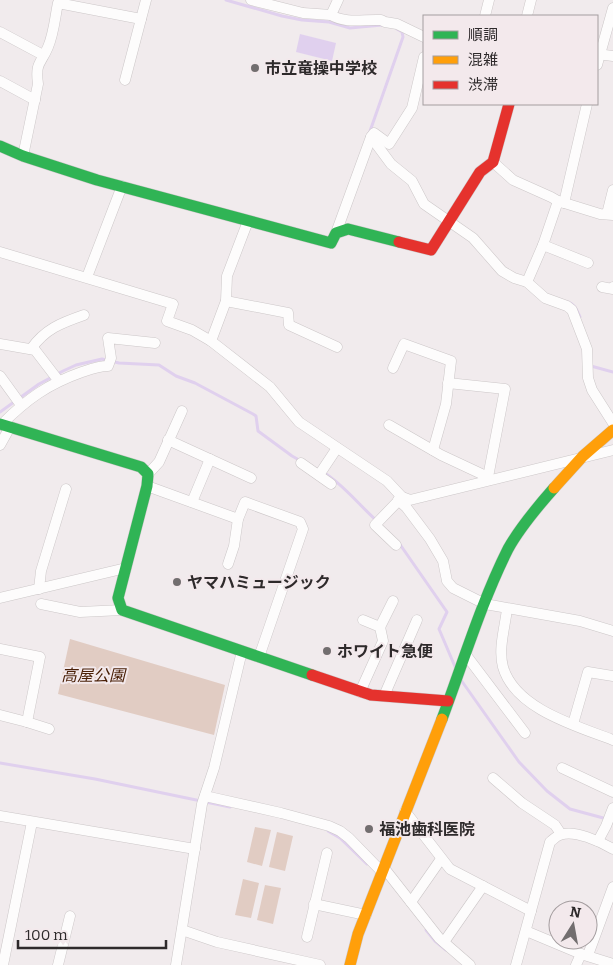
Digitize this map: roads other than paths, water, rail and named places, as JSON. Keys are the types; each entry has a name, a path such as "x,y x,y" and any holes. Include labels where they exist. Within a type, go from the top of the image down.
{"street":[{"path":"125,80 146,0"},
{"path":"251,0 286,5 303,13 331,15 338,19 349,21 381,20 397,24 423,36"},
{"path":"331,15 338,0"},
{"path":"485,15 489,0"},
{"path":"527,15 531,0"},
{"path":"24,156 38,84 36,72 39,62 48,47 56,2 141,19"},
{"path":"613,8 598,57 613,56"},
{"path":"0,32 43,55"},
{"path":"0,146 97,180 331,244 371,137 374,133 389,144 412,108 423,61"},
{"path":"0,81 35,100"},
{"path":"336,233 348,228 431,250 480,172 493,162 508,105"},
{"path":"527,282 561,202 587,105"},
{"path":"371,137 391,164 412,181 424,204 473,238 502,270 514,278 527,282 545,298 567,306 572,310 587,349 588,378 592,390 613,424"},
{"path":"493,162 513,180 561,202 610,215 613,190"},
{"path":"87,277 122,186"},
{"path":"211,341 226,301 227,276 248,221"},
{"path":"543,245 588,263"},
{"path":"0,252 173,304 168,322 192,330 211,341 270,387 299,422 387,481 430,539 443,561 447,581 453,588 485,604 580,621 613,631"},
{"path":"602,287 612,289 613,287"},
{"path":"226,301 288,313 289,325 337,347"},
{"path":"30,349 36,341 57,325 84,315"},
{"path":"0,445 4,425 19,402 56,377 100,366 108,366 111,360 108,338 155,343"},
{"path":"0,344 35,350 56,377"},
{"path":"394,368 404,344 452,361 446,404 433,450"},
{"path":"0,376 19,402"},
{"path":"448,383 505,389 488,478"},
{"path":"122,610 118,598 147,480 159,462 182,411"},
{"path":"4,425 141,467 147,480 192,502 238,519"},
{"path":"389,425 488,478"},
{"path":"350,965 358,934 502,562 519,533 542,502 583,456 613,430"},
{"path":"168,440 251,478"},
{"path":"321,473 337,448"},
{"path":"400,498 410,500 488,478 613,450"},
{"path":"192,502 210,459"},
{"path":"301,463 321,473 331,484"},
{"path":"39,589 41,571 66,489"},
{"path":"396,545 375,525 400,498"},
{"path":"228,564 234,546 238,519 245,502 300,522 303,529 259,657"},
{"path":"0,598 126,568"},
{"path":"360,692 383,641 380,627 393,601"},
{"path":"41,604 80,612 122,610 360,692 371,695 448,701"},
{"path":"507,609 502,653 504,668 517,692 541,710 613,740"},
{"path":"362,620 380,627"},
{"path":"384,696 417,620"},
{"path":"0,649 40,657 27,722"},
{"path":"176,965 204,800 214,768 242,651"},
{"path":"466,655 525,734"},
{"path":"573,724 588,672 613,676"},
{"path":"0,716 49,729"},
{"path":"562,768 613,792"},
{"path":"493,778 522,803 555,825 561,834"},
{"path":"204,800 281,813 329,826 340,831 411,902 444,942 470,965"},
{"path":"405,811 450,869 531,912"},
{"path":"0,816 195,848"},
{"path":"598,841 610,816"},
{"path":"3,965 32,822"},
{"path":"516,965 550,842 561,834 574,834 598,841 613,849"},
{"path":"307,937 326,853"},
{"path":"411,902 442,859"},
{"path":"444,942 483,886"},
{"path":"576,965 584,955 613,887"},
{"path":"314,904 366,915"},
{"path":"58,965 70,916"},
{"path":"182,930 217,942 320,965"},
{"path":"526,931 584,955 613,964"}],"waterway":[{"path":"226,0 282,16 329,22 350,28 382,25"},
{"path":"369,134 403,37 402,32 397,29"},
{"path":"567,302 574,306 580,317"},
{"path":"0,412 39,384 76,365 102,359 119,363 159,365 176,376 195,383 256,416 258,431 301,461"},
{"path":"591,366 613,372"},
{"path":"323,472 344,488 377,521"},
{"path":"399,543 447,612 439,629 456,669"},
{"path":"461,680 519,762 547,791 570,809 607,819"},
{"path":"0,763 95,779 230,807"},
{"path":"328,831 340,838 367,864"},
{"path":"426,930 446,950"}],"place":[{"name":"市立竜操中学校","path":"255,68"},
{"name":"ヤマハミュージック","path":"177,582"},
{"name":"ホワイト急便","path":"327,651"},
{"name":"福池歯科医院","path":"369,829"}],"park label":[{"name":"高屋公園","path":"93,675"}]}
